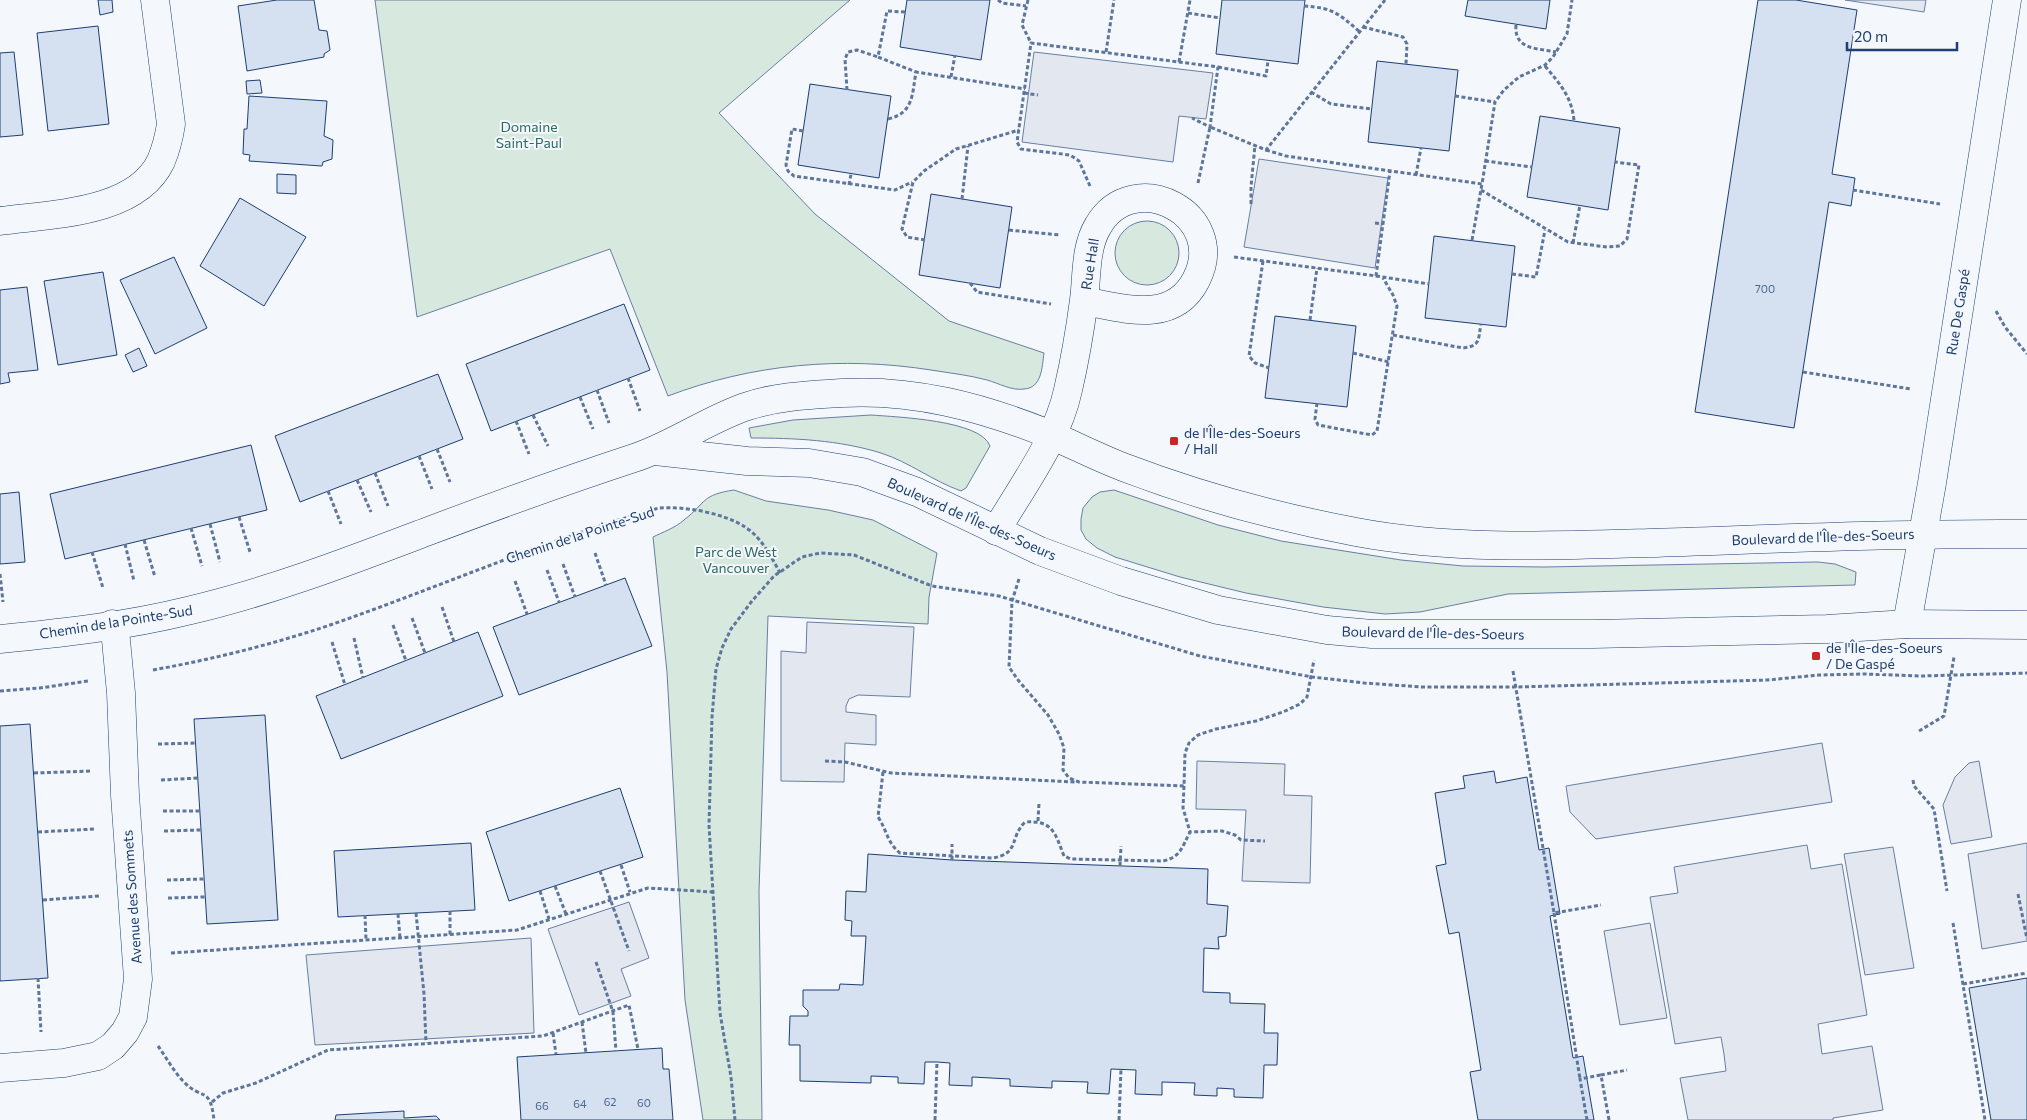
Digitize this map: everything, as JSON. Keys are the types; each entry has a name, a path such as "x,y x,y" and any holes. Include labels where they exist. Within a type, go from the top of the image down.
{"street":[{"path":"0,221 94,208 116,201 131,193 148,180 160,162 168,143 171,124 156,0"},
{"name":"Rue De Gaspé","path":"1907,624 1932,482 2007,0"},
{"name":"Rue Hall","path":"996,530 1052,436 1068,391 1084,301 1091,244 1098,226 1110,211 1127,201 1146,198 1164,201 1176,206 1189,217 1200,238 1203,256 1200,273 1192,289 1179,301 1163,309 1145,311 1084,301"},
{"name":"Boulevard de l'Île-des-Soeurs","path":"655,451 743,407 761,402 847,393 922,396 971,408 1052,436 1120,466 1199,494 1262,512 1360,533 1409,540 1497,544 1590,544 1922,534 2027,534"},
{"name":"Boulevard de l'Île-des-Soeurs","path":"655,451 747,461 809,463 862,472 917,492 996,530 1121,582 1218,610 1336,631 1372,634 1574,634 1827,629 1907,624 2027,625"},
{"name":"Chemin de la Pointe-Sud","path":"0,639 112,624 187,611 305,577 506,502 655,451"},
{"name":"Avenue des Sommets","path":"0,1068 64,1063 98,1056 113,1046 125,1032 133,1017 138,979 125,795 121,693 116,640 112,624"}],"path":[{"path":"998,0 1026,6"},
{"path":"1028,0 1022,25 1031,43 1017,142 1021,149 1070,155 1079,161 1094,193"},
{"path":"1106,52 1114,0"},
{"path":"1179,62 1190,0"},
{"path":"1266,150 1385,0"},
{"path":"1472,240 1495,102 1504,90 1519,77 1545,65 1556,52 1567,34 1572,0"},
{"path":"1304,6 1325,8 1340,14 1360,32"},
{"path":"878,57 887,11 905,12"},
{"path":"1188,13 1220,18"},
{"path":"1516,25 1515,34 1525,46 1556,52"},
{"path":"1363,28 1403,38 1407,44 1406,64"},
{"path":"1031,43 1218,67 1266,76 1268,61"},
{"path":"847,90 845,60 848,52 857,50 916,72 951,77 1038,95"},
{"path":"951,77 955,55"},
{"path":"1545,65 1564,90 1573,106 1574,121"},
{"path":"1197,188 1210,127 1218,67"},
{"path":"888,119 898,117 907,110 916,72"},
{"path":"1311,92 1331,104 1372,109"},
{"path":"1455,96 1495,102"},
{"path":"1192,118 1266,150 1286,156 1482,184"},
{"path":"803,131 792,129 786,165 788,171 794,176 895,190 913,182 924,171 956,149 1019,130"},
{"path":"1251,204 1250,187 1255,145"},
{"path":"962,199 968,146"},
{"path":"1416,175 1421,148"},
{"path":"1485,161 1532,167"},
{"path":"1481,190 1568,242 1607,247 1620,246 1627,239 1639,165 1615,162"},
{"path":"1376,276 1390,171"},
{"path":"849,184 852,174"},
{"path":"913,182 902,229 907,237 924,240"},
{"path":"1853,190 1940,204"},
{"path":"1573,243 1580,205"},
{"path":"1375,223 1383,224"},
{"path":"1009,230 1067,236"},
{"path":"1512,274 1536,278 1545,230"},
{"path":"1227,256 1429,284"},
{"path":"1263,261 1249,356 1254,363 1269,368"},
{"path":"1310,320 1316,268"},
{"path":"1317,403 1315,419 1318,425 1372,435 1377,431 1397,306 1383,278"},
{"path":"970,283 977,292 1056,305"},
{"path":"1996,311 2005,328 2027,354"},
{"path":"1393,335 1463,348 1472,347 1478,342 1481,324"},
{"path":"1353,353 1389,362"},
{"path":"1803,372 1911,389"},
{"path":"628,378 640,411"},
{"path":"597,390 609,423"},
{"path":"580,397 592,429"},
{"path":"533,415 548,446"},
{"path":"516,421 529,454"},
{"path":"437,449 450,482"},
{"path":"419,456 432,489"},
{"path":"375,473 388,506"},
{"path":"357,480 371,512"},
{"path":"328,490 341,524"},
{"name":"Chemin de la Pointe-Sud","path":"156,669 259,646 333,624 560,539 659,508 673,507 693,510 745,526 758,539 780,573"},
{"path":"239,517 250,552"},
{"path":"210,524 220,562"},
{"path":"191,528 202,566"},
{"path":"144,540 154,577"},
{"path":"125,544 134,581"},
{"path":"92,552 103,588"},
{"path":"595,553 606,585"},
{"path":"735,1120 731,1077 720,1013 709,825 712,717 716,669 722,648 732,629 752,601 774,576 802,557 820,553 854,555 932,586 999,596 1012,600"},
{"path":"563,564 574,597"},
{"path":"546,570 560,602"},
{"path":"0,574 3,602"},
{"path":"1019,579 1012,600 1009,667 1048,715 1059,734 1064,748 1064,770 1069,778 1078,782"},
{"path":"515,581 527,614"},
{"path":"442,607 454,642"},
{"path":"412,618 425,653"},
{"path":"393,624 406,661"},
{"path":"354,638 363,678"},
{"path":"332,642 345,685"},
{"path":"1919,732 1944,716 1955,653"},
{"path":"882,772 878,818 883,824 892,847 900,854 952,858 992,858 1002,856 1012,847 1018,829 1025,822 1038,821 1046,823 1051,827 1064,856 1071,859 1163,862 1179,854 1190,832 1183,808 1185,753 1188,743 1198,735 1216,729 1256,721 1300,704 1307,697 1314,659"},
{"path":"1513,671 1554,913 1565,1000 1587,1120"},
{"path":"1864,674 1922,676 2027,673"},
{"path":"0,691 80,683"},
{"path":"158,744 196,743"},
{"path":"825,761 845,762 882,772 1184,786"},
{"path":"34,773 91,772"},
{"path":"160,780 198,778"},
{"path":"1913,780 1914,786 1934,809 1947,891"},
{"path":"1038,821 1039,803"},
{"path":"163,811 200,811"},
{"path":"38,832 95,828"},
{"path":"164,831 201,830"},
{"path":"1190,832 1222,831 1235,835 1242,840 1266,841"},
{"path":"952,844 952,858"},
{"path":"1120,846 1120,866"},
{"path":"621,865 630,892"},
{"path":"600,871 629,951"},
{"path":"167,880 204,879"},
{"path":"556,886 566,914"},
{"path":"171,953 517,930 630,892 648,888 713,892"},
{"path":"540,891 549,920"},
{"path":"2018,894 2027,938"},
{"path":"43,900 100,896"},
{"path":"168,898 205,897"},
{"path":"1554,913 1600,905"},
{"path":"450,911 450,935"},
{"path":"416,912 426,1043"},
{"path":"398,914 400,938"},
{"path":"364,915 366,940"},
{"path":"1953,923 1985,1120"},
{"path":"596,962 613,1012 616,1051"},
{"path":"1963,984 2027,973"},
{"path":"38,978 41,1032"},
{"path":"212,1102 223,1093 256,1083 328,1050 543,1036 630,1005 638,1049"},
{"path":"582,1022 586,1053"},
{"path":"553,1032 556,1054"},
{"path":"158,1046 184,1082 212,1102 214,1120"},
{"path":"935,1120 937,1062"},
{"path":"1119,1120 1121,1069"},
{"path":"1580,1079 1627,1070"},
{"path":"1601,1075 1609,1120"}],"green space":[{"name":"Domaine Saint-Paul","path":"375,0 850,0 719,113 815,214 949,321 1044,353 1042,370 1038,381 1030,388 1019,389 980,378 931,370 898,366 831,364 765,370 732,376 668,396 610,249 417,317"},
{"path":"1141,221 1153,221 1170,230 1177,241 1179,253 1177,265 1170,276 1153,285 1141,285 1129,280 1120,271 1115,259 1115,247 1120,235 1129,226"},
{"path":"871,415 955,425 971,430 983,437 990,446 966,488 961,491 881,453 849,445 816,441 751,438 749,428 793,420"},
{"name":"Parc de West Vancouver","path":"734,490 766,501 828,510 873,520 937,553 929,597 928,624 768,616 759,891 762,1120 703,1120 685,1000 667,672 653,537 673,528 710,497"},
{"path":"1114,490 1218,525 1281,541 1401,560 1463,566 1544,567 1818,562 1835,564 1856,572 1855,585 1508,594 1420,612 1385,614 1323,607 1246,593 1180,577 1115,557 1097,548 1086,539 1081,530 1083,508 1092,497 1100,492"}],"shaded area":[{"path":"1845,0 1926,0 1924,12"},
{"path":"1034,52 1213,73 1206,119 1179,116 1173,162 1022,142"},
{"path":"1259,159 1388,178 1375,268 1244,247"},
{"path":"807,622 914,627 910,697 858,695 849,699 846,712 876,715 876,745 845,743 844,782 781,781 781,651 806,653"},
{"path":"1822,743 1832,802 1596,839 1570,812 1566,786"},
{"path":"1197,761 1285,764 1284,795 1312,796 1310,883 1242,881 1246,810 1196,809"},
{"path":"1979,761 1992,837 1951,844 1943,805 1955,777 1969,763"},
{"path":"2027,843 2027,941 1982,949 1968,854"},
{"path":"1807,845 1811,869 1842,864 1867,1015 1818,1024 1822,1054 1872,1046 1883,1110 1833,1118 1833,1120 1688,1120 1680,1078 1726,1071 1724,1054 1721,1037 1675,1044 1650,897 1678,893 1674,867"},
{"path":"1893,847 1914,968 1865,975 1844,854"},
{"path":"629,902 649,958 621,969 631,996 579,1015 548,929"},
{"path":"1650,923 1667,1018 1620,1025 1604,931"},
{"path":"531,938 534,1033 315,1045 306,955"}],"building":[{"path":"98,0 112,0 113,12 100,15"},
{"path":"277,0 314,0 319,30 327,31 330,50 324,54 324,57 247,71 238,6"},
{"path":"907,0 990,0 981,60 900,47"},
{"path":"1222,0 1305,0 1298,64 1216,54"},
{"path":"1468,0 1550,0 1546,29 1465,16"},
{"path":"1758,0 1796,0 1857,10 1832,174 1855,178 1851,206 1829,202 1794,428 1695,412"},
{"path":"98,26 109,124 48,131 37,33"},
{"path":"14,52 23,135 0,137 0,53"},
{"path":"1377,61 1458,70 1449,151 1368,142"},
{"path":"260,80 262,93 247,94 246,81"},
{"path":"810,84 891,96 879,178 798,165"},
{"path":"249,96 327,101 324,136 333,140 332,159 323,162 322,166 249,161 250,155 243,154 244,129 247,129"},
{"path":"1540,116 1620,128 1608,210 1527,197"},
{"path":"277,174 296,175 296,194 277,193"},
{"path":"931,194 1012,207 1000,288 919,275"},
{"path":"240,198 306,237 264,306 200,266"},
{"path":"1434,236 1515,246 1506,327 1425,318"},
{"path":"174,257 207,328 155,354 120,280"},
{"path":"103,272 117,355 58,365 44,281"},
{"path":"27,287 38,370 8,373 10,382 0,384 0,290"},
{"path":"624,304 650,370 491,431 466,364"},
{"path":"1275,316 1356,326 1347,407 1265,398"},
{"path":"139,348 147,366 133,372 125,355"},
{"path":"438,374 463,439 300,502 275,436"},
{"path":"251,445 267,510 65,559 50,494"},
{"path":"19,492 25,562 0,564 0,494"},
{"path":"625,578 652,646 519,695 493,627"},
{"path":"478,632 503,696 341,759 316,696"},
{"path":"265,715 278,920 207,924 194,719"},
{"path":"30,724 48,978 0,981 0,726"},
{"path":"1494,771 1496,783 1527,777 1539,850 1549,848 1560,914 1550,916 1573,1058 1583,1056 1594,1120 1478,1120 1470,1072 1481,1070 1459,932 1449,934 1436,866 1446,864 1435,793 1465,788 1463,776"},
{"path":"620,788 643,857 509,901 486,832"},
{"path":"471,843 475,910 338,917 334,851"},
{"path":"868,854 952,860 1208,869 1207,904 1228,906 1226,936 1218,937 1219,949 1204,948 1203,992 1230,993 1230,1003 1265,1004 1264,1033 1278,1033 1277,1065 1264,1065 1263,1098 1234,1097 1234,1089 1217,1088 1217,1096 1194,1095 1195,1083 1162,1082 1162,1095 1135,1094 1136,1070 1111,1069 1109,1094 1087,1093 1088,1082 1052,1081 1052,1088 1010,1086 1010,1079 972,1077 972,1086 949,1085 950,1063 937,1062 925,1062 924,1084 898,1083 898,1077 871,1076 871,1083 800,1081 800,1045 789,1045 790,1016 808,1016 808,1011 803,1006 803,990 839,990 840,984 863,985 866,936 851,936 852,921 845,920 846,891 866,892"},
{"path":"2027,978 2027,1120 1991,1120 1969,988"},
{"path":"662,1048 663,1069 669,1069 673,1120 521,1120 517,1057"},
{"path":"404,1111 404,1118 436,1116 440,1120 335,1120 336,1115"}],"place":[{"name":"de l'Île-des-Soeurs / Hall","path":"1174,441"},
{"name":"de l'Île-des-Soeurs / De Gaspé","path":"1816,656"}]}
